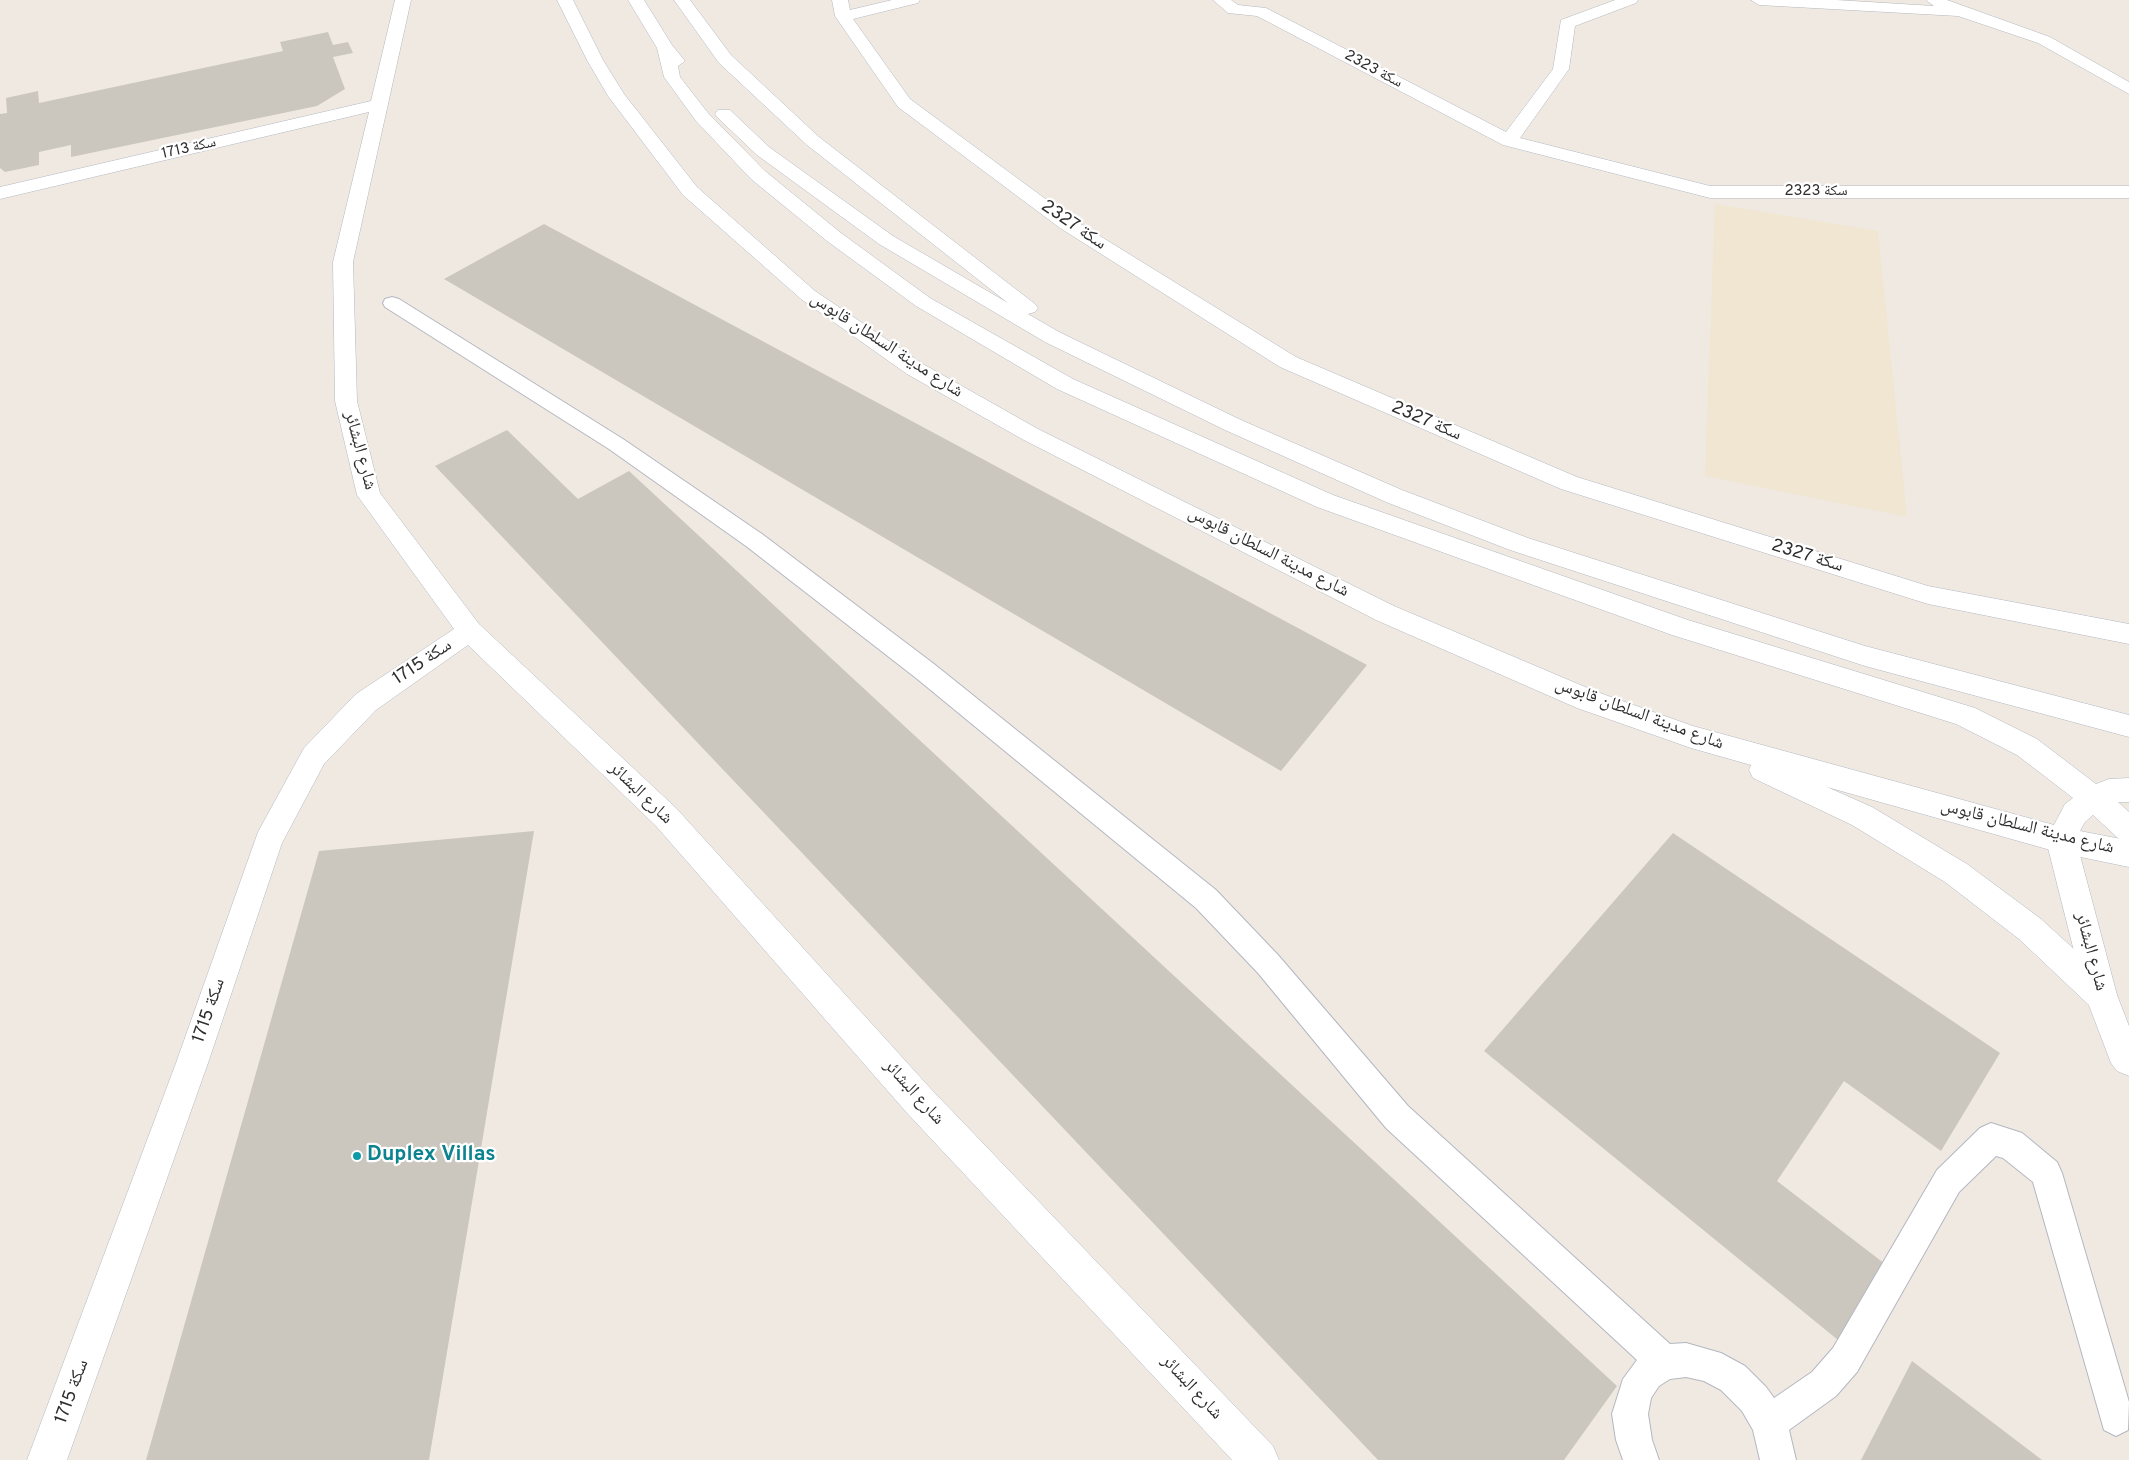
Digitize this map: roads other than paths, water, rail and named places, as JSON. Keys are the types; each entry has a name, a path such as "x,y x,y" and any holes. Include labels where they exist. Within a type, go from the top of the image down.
{"street":[{"name":"شارع البشائر","path":"403,0 377,105 343,262 346,401 369,495 470,630 666,818 919,1101 1259,1460"},
{"name":"شارع مدينة السلطان قابوس","path":"565,0 595,60 616,96 690,191 808,295 915,369 1030,434 1385,613 1587,700 1691,737 2060,840 2129,854"},
{"path":"636,0 666,48 735,126 764,151 870,229 1012,315 1088,356 1251,433 1394,496 1519,544 1616,577 1865,656 2129,726"},
{"path":"682,0 725,58 814,142 910,214 1088,356"},
{"path":"842,8 912,0"},
{"path":"1509,141 1561,69 1567,23 1630,0"},
{"path":"1758,0 1961,12"},
{"path":"1934,0 1961,12 2044,40 2129,89"},
{"name":"سكة 2323","path":"1228,5 1260,11 1509,141 1710,192 2129,192"},
{"name":"سكة 2327","path":"842,8 904,103 1067,224 1288,362 1569,483 1928,595 2129,634"},
{"path":"666,48 672,77 702,118 758,175 834,237 923,302 1065,384 1325,501 1681,628 1965,716 2027,747 2069,777 2129,830"},
{"name":"سكة 1713","path":"0,193 377,105"},
{"name":"سكة 1715","path":"47,1460 188,1073 268,841 314,756 366,702 470,630"},
{"path":"1691,737 1862,816 1956,873 2030,929 2102,995"},
{"path":"2060,840 2075,814 2093,798 2110,791 2129,790"},
{"name":"شارع البشائر","path":"2060,840 2102,995 2123,1052 2129,1060"}],"lane":[{"path":"392,303 616,444 754,540 925,671 1206,899 1268,964 1397,1117 1664,1362"},
{"path":"1769,1423 1824,1384 1845,1360 1948,1181 1991,1139 2010,1144 2046,1172 2116,1418"},
{"path":"1641,1460 1634,1440 1630,1414 1635,1391 1647,1374 1664,1362 1686,1360 1709,1365 1733,1378 1754,1399 1769,1423 1778,1451 1778,1460"}],"place":[{"name":"Duplex Villas","path":"357,1156"}]}
